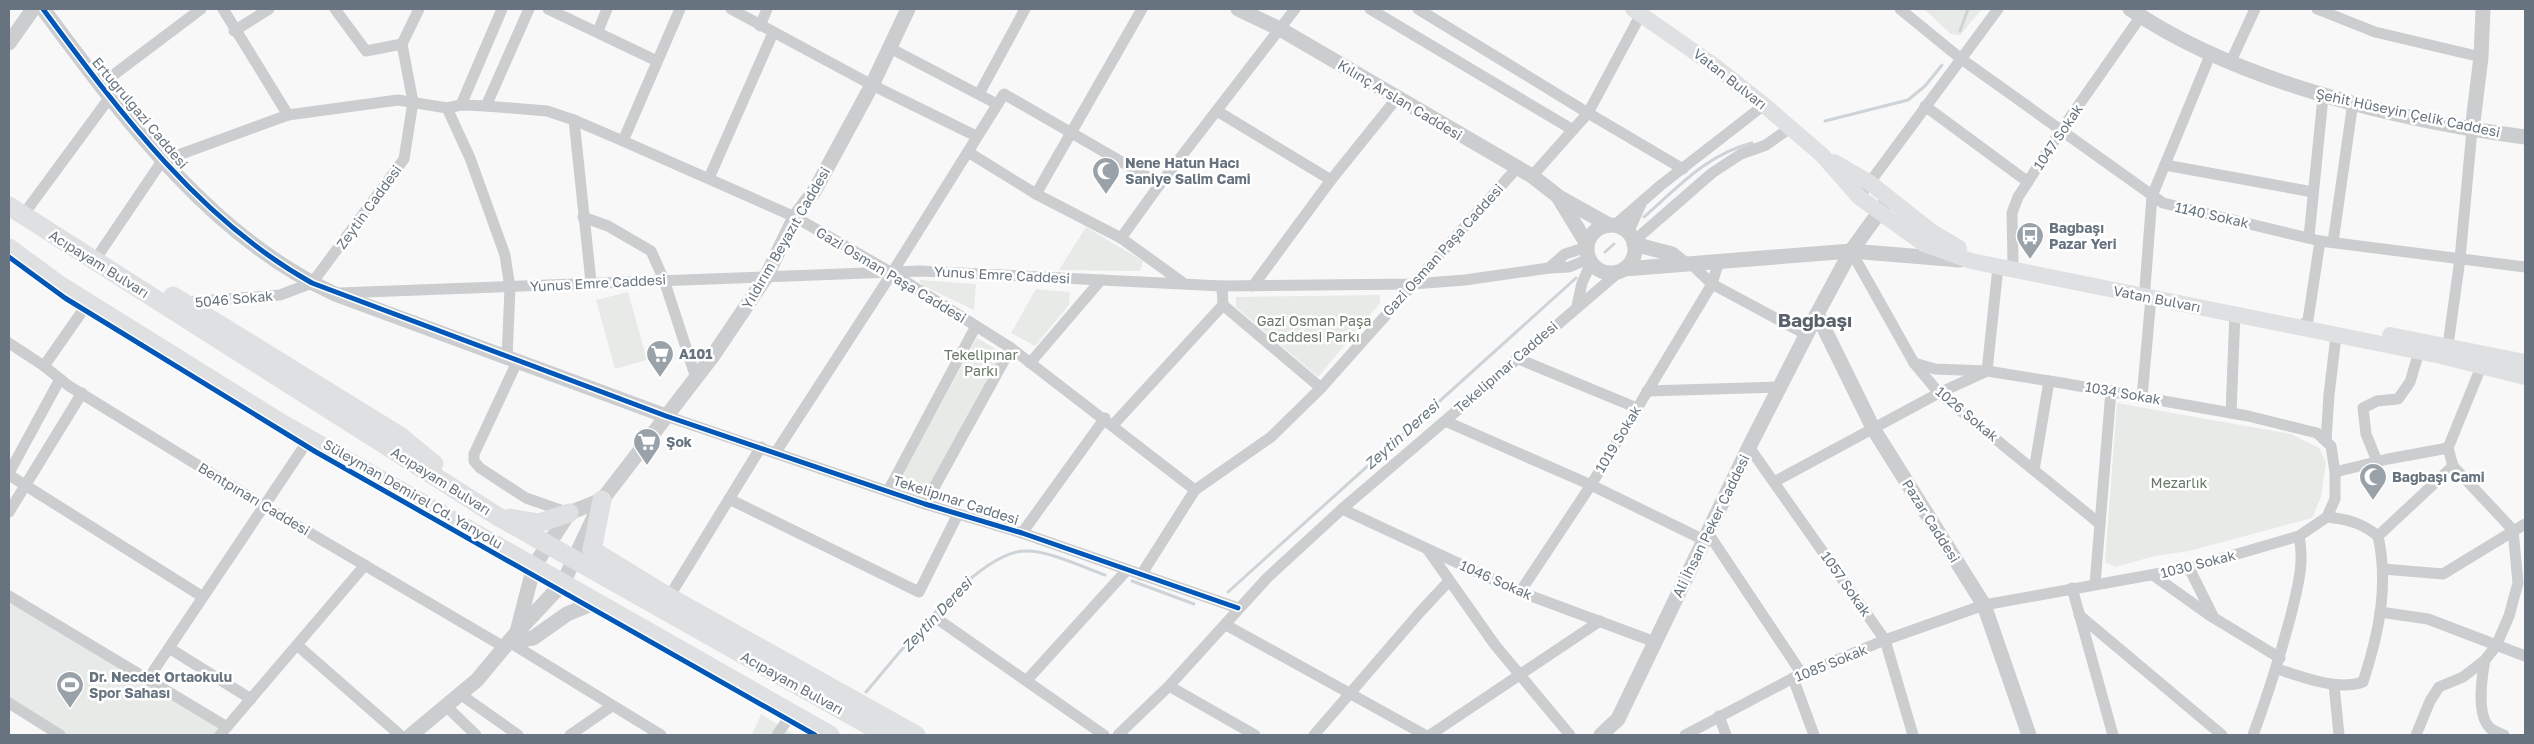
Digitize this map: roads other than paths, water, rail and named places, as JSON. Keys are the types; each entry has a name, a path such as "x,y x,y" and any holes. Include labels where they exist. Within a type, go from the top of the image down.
{"main road":[{"name":"Vatan Bulvarı","path":"1640,10 1764,105 1822,155 1859,197 1885,205 1955,247 2007,266"},
{"name":"Vatan Bulvarı","path":"1822,155 1870,182 1885,205 1924,244 1971,262 2007,266 2303,325 2336,336 2419,352 2445,351 2481,367 2525,377"},
{"path":"9,191 29,207 99,254 184,302 400,436 497,516 539,523 569,512"},
{"name":"Acıpayam Bulvarı","path":"9,206 497,516 886,735"},
{"name":"Acıpayam Bulvarı","path":"9,248 58,284 309,439 830,735"},
{"name":"Vatan Bulvarı","path":"2146,294 2235,313 2445,351 2525,362"},
{"path":"602,500 592,550 602,576"},
{"path":"592,550 668,597 916,735"}],"street":[{"path":"9,43 33,9"},
{"name":"Ertuğrulgazi Caddesi","path":"43,9 105,91 162,161 232,227 294,273 335,294 666,416"},
{"path":"29,207 105,91 201,9"},
{"path":"223,9 234,31 288,115"},
{"path":"234,31 269,9"},
{"path":"335,9 366,51 402,44 419,9"},
{"path":"461,105 502,9"},
{"path":"486,106 529,9"},
{"path":"548,9 598,31 656,61"},
{"path":"598,31 608,9"},
{"path":"623,141 680,9"},
{"path":"731,9 872,85 976,136"},
{"path":"760,26 767,9"},
{"name":"Yıldırım Beyazıt Caddesi","path":"410,735 477,680 510,640 563,582 602,500 696,378 766,277 795,217 815,190 872,85 908,9"},
{"path":"979,94 1024,9"},
{"path":"1036,194 1142,9"},
{"name":"Kılınç Arslan Caddesi","path":"1238,9 1280,29 1516,169 1532,176 1559,197 1624,234 1672,254 1687,263"},
{"path":"1121,238 1160,184 1295,9"},
{"path":"1370,9 1573,130"},
{"path":"1418,9 1683,169"},
{"name":"1140 Sokak","path":"1900,9 1960,58 2062,129 2163,203 2315,239 2525,267"},
{"path":"1859,197 1998,9"},
{"path":"2231,61 2255,9"},
{"path":"2317,9 2375,32 2481,57"},
{"path":"2445,351 2460,259 2481,57 2483,9"},
{"path":"1532,176 1588,113 1640,10"},
{"name":"Şehit Hüseyin Çelik Caddesi","path":"2135,13 2211,53 2323,97 2353,102 2472,130 2525,137"},
{"name":"1047 Sokak","path":"1987,371 2007,266 2012,213 2018,197 2135,13"},
{"path":"709,178 773,32"},
{"name":"Zeytin Caddesi","path":"312,283 404,159 413,102 402,44"},
{"path":"890,48 997,104"},
{"path":"2142,397 2152,196 2211,53"},
{"path":"776,452 892,273 1004,94 1160,184"},
{"path":"2303,325 2315,239 2313,192 2323,97"},
{"path":"1253,286 1330,180 1397,98"},
{"name":"Gazi Osman Paşa Caddesi","path":"162,161 288,115 398,100 447,108 461,105 547,112 574,120 795,217 892,273 1011,348 1195,490 1271,438 1321,388 1516,169"},
{"path":"2334,242 2353,102"},
{"path":"1621,270 1632,260 1624,234 1641,204 1764,105"},
{"path":"1925,106 2028,182"},
{"path":"447,108 470,158 505,255 510,288 512,360 474,454 474,461 480,468 526,498 569,512"},
{"path":"1216,111 1330,180"},
{"path":"574,120 590,282"},
{"path":"1577,306 1588,253 1597,229 1624,234 1741,154 1766,145 1790,128"},
{"path":"968,152 1036,194 1121,238 1182,282"},
{"path":"99,254 162,161"},
{"path":"2165,165 2313,192"},
{"name":"Kılınç Arslan Caddesi","path":"1559,197 1588,253"},
{"name":"Ali İhsan Peker Caddesi","path":"1601,735 1618,719 1749,447 1808,335 1817,314 1851,251 1885,205"},
{"path":"583,217 608,226 651,251 664,280 696,378"},
{"path":"1588,253 1600,271 1670,267 1687,263 1851,251 1971,262"},
{"name":"1026 Sokak","path":"1851,251 1914,363 1939,393 2100,524"},
{"name":"Yunus Emre Caddesi","path":"335,294 510,288 590,282 920,271 1182,282 1222,286 1413,284 1465,280 1549,268 1565,254 1588,253"},
{"name":"1019 Sokak","path":"1520,592 1591,485 1712,284 1719,261"},
{"path":"1687,263 1712,284 1808,335"},
{"name":"Tekelipınar Caddesi","path":"666,416 925,504 1022,533 1238,608 1342,509 1621,270"},
{"path":"1030,362 1101,280"},
{"name":"5046 Sokak","path":"184,302 280,295 312,283"},
{"path":"1222,286 1223,305 1321,388"},
{"path":"44,366 88,303"},
{"path":"1022,533 1109,422 1223,305"},
{"path":"2231,412 2235,313"},
{"name":"Pazar Caddesi","path":"1817,314 1874,430 1984,605 2029,735"},
{"path":"888,491 976,326"},
{"path":"2277,669 2334,685 2363,682 2371,657 2380,612 2383,569 2378,536 2367,527 2346,519 2327,517 2335,499 2335,472 2331,446 2326,441 2336,336"},
{"name":"Bentpınarı Caddesi","path":"9,343 60,379 264,506 365,565 510,640 612,706 661,735"},
{"path":"925,504 1011,348"},
{"path":"2377,462 2366,434 2363,408 2376,401 2398,399 2410,382 2419,352"},
{"path":"1516,358 1636,408"},
{"name":"1034 Sokak","path":"1914,363 1935,369 1987,371 2231,412 2317,433 2326,441"},
{"path":"2416,735 2430,701 2440,688 2463,677 2485,660 2496,646 2509,616 2518,583 2513,530 2453,466 2448,448 2481,367"},
{"path":"1774,482 1874,430 1939,393 1987,371"},
{"path":"60,379 9,474 203,597"},
{"path":"2034,470 2049,381"},
{"path":"1647,391 1781,387"},
{"path":"9,512 82,392"},
{"path":"2095,584 2111,392"},
{"path":"1445,421 1706,536 1797,676 1814,735"},
{"path":"148,679 309,439"},
{"path":"668,597 761,447"},
{"name":"1057 Sokak","path":"1749,447 1886,640 1913,735"},
{"path":"2335,472 2448,448"},
{"path":"2378,536 2453,466"},
{"path":"1141,575 1195,490"},
{"path":"729,499 920,592 958,514"},
{"path":"596,602 567,614 532,638 510,640 534,566 569,512 602,500"},
{"name":"1046 Sokak","path":"1342,509 1520,592 1655,642"},
{"name":"1030 Sokak","path":"1984,605 2188,568 2299,536 2327,517"},
{"path":"2383,569 2443,574 2525,524"},
{"path":"2253,735 2277,669 2301,573 2302,550 2299,536"},
{"path":"1426,548 1495,645 1570,735"},
{"path":"10,601 148,679 224,731 365,565"},
{"path":"2188,568 2214,618"},
{"path":"1027,680 1127,570"},
{"path":"2153,575 2214,618 2280,658"},
{"path":"1314,735 1449,581"},
{"path":"2072,588 2114,735"},
{"name":"1085 Sokak","path":"1685,735 1797,676 1886,640 1984,605"},
{"path":"1118,735 1169,686 1226,625 1238,608"},
{"path":"2380,612 2428,619 2525,656"},
{"path":"2080,615 2222,735"},
{"path":"936,618 1104,735"},
{"path":"1430,735 1600,622"},
{"path":"1226,625 1425,735"},
{"path":"297,645 400,735"},
{"path":"169,648 251,699"},
{"path":"2485,660 2480,689 2484,717 2489,728 2504,735"},
{"path":"2334,685 2338,735"},
{"path":"1169,686 1255,735"},
{"path":"460,694 518,735"},
{"path":"9,703 60,735"},
{"path":"446,706 476,735"},
{"path":"570,735 612,706"},
{"path":"777,735 792,713"},
{"path":"1719,716 1726,735"}],"waterway":[{"name":"Zeytin Deresi","path":"1960,31 1968,9"},
{"name":"Zeytin Deresi","path":"1825,121 1908,100 1925,86 1942,65"},
{"name":"Zeytin Deresi","path":"1644,217 1707,164 1721,155 1752,143"},
{"name":"Zeytin Deresi","path":"1605,252 1614,244"},
{"name":"Zeytin Deresi","path":"1228,592 1576,278"},
{"name":"Zeytin Deresi","path":"866,692 917,631 939,608 984,568 1005,556 1025,551 1034,551 1105,575"},
{"name":"Zeytin Deresi","path":"1132,581 1194,604"}],"place":[{"name":"Nene Hatun Hacı Saniye Salim Cami","path":"1106,195"},
{"name":"Bağbaşı Pazar Yeri","path":"2030,260"},
{"name":"A101","path":"660,378"},
{"name":"Şok","path":"647,466"},
{"name":"Bağbaşı Cami","path":"2373,501"},
{"name":"Dr. Necdet Ortaokulu Spor Sahası","path":"70,709"}],"district":[{"name":"Bağbaşı","path":"1815,320"}],"park label":[{"name":"Gazi Osman Paşa Caddesi Parkı","path":"1314,330"},
{"name":"Tekelipınar Parkı","path":"981,364"},
{"name":"Mezarlık","path":"2179,483"}]}
